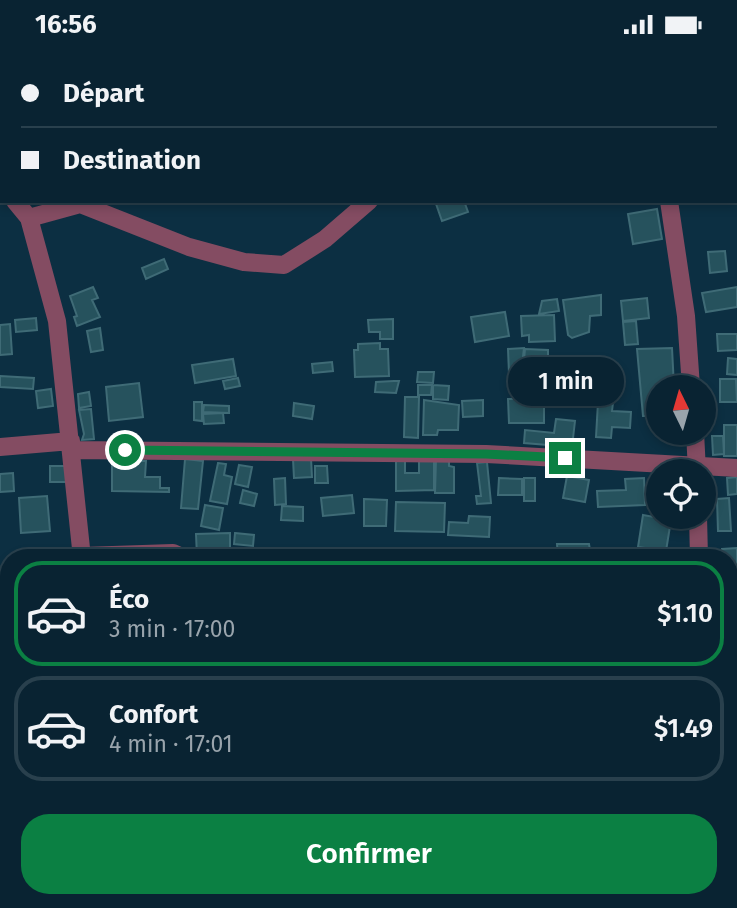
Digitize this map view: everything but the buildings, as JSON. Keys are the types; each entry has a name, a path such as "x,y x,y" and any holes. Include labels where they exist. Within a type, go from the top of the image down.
{"street":[{"path":"17,203 29,218 57,321 81,549"},
{"path":"29,218 78,203"},
{"path":"83,203 189,247 244,262 284,265 325,239 367,203"},
{"path":"669,203 686,316 690,375"},
{"path":"0,447 486,454 646,465"},
{"path":"716,468 737,468"},
{"path":"698,529 699,549"}],"route":[{"path":"125,450 486,454 565,458"}]}
